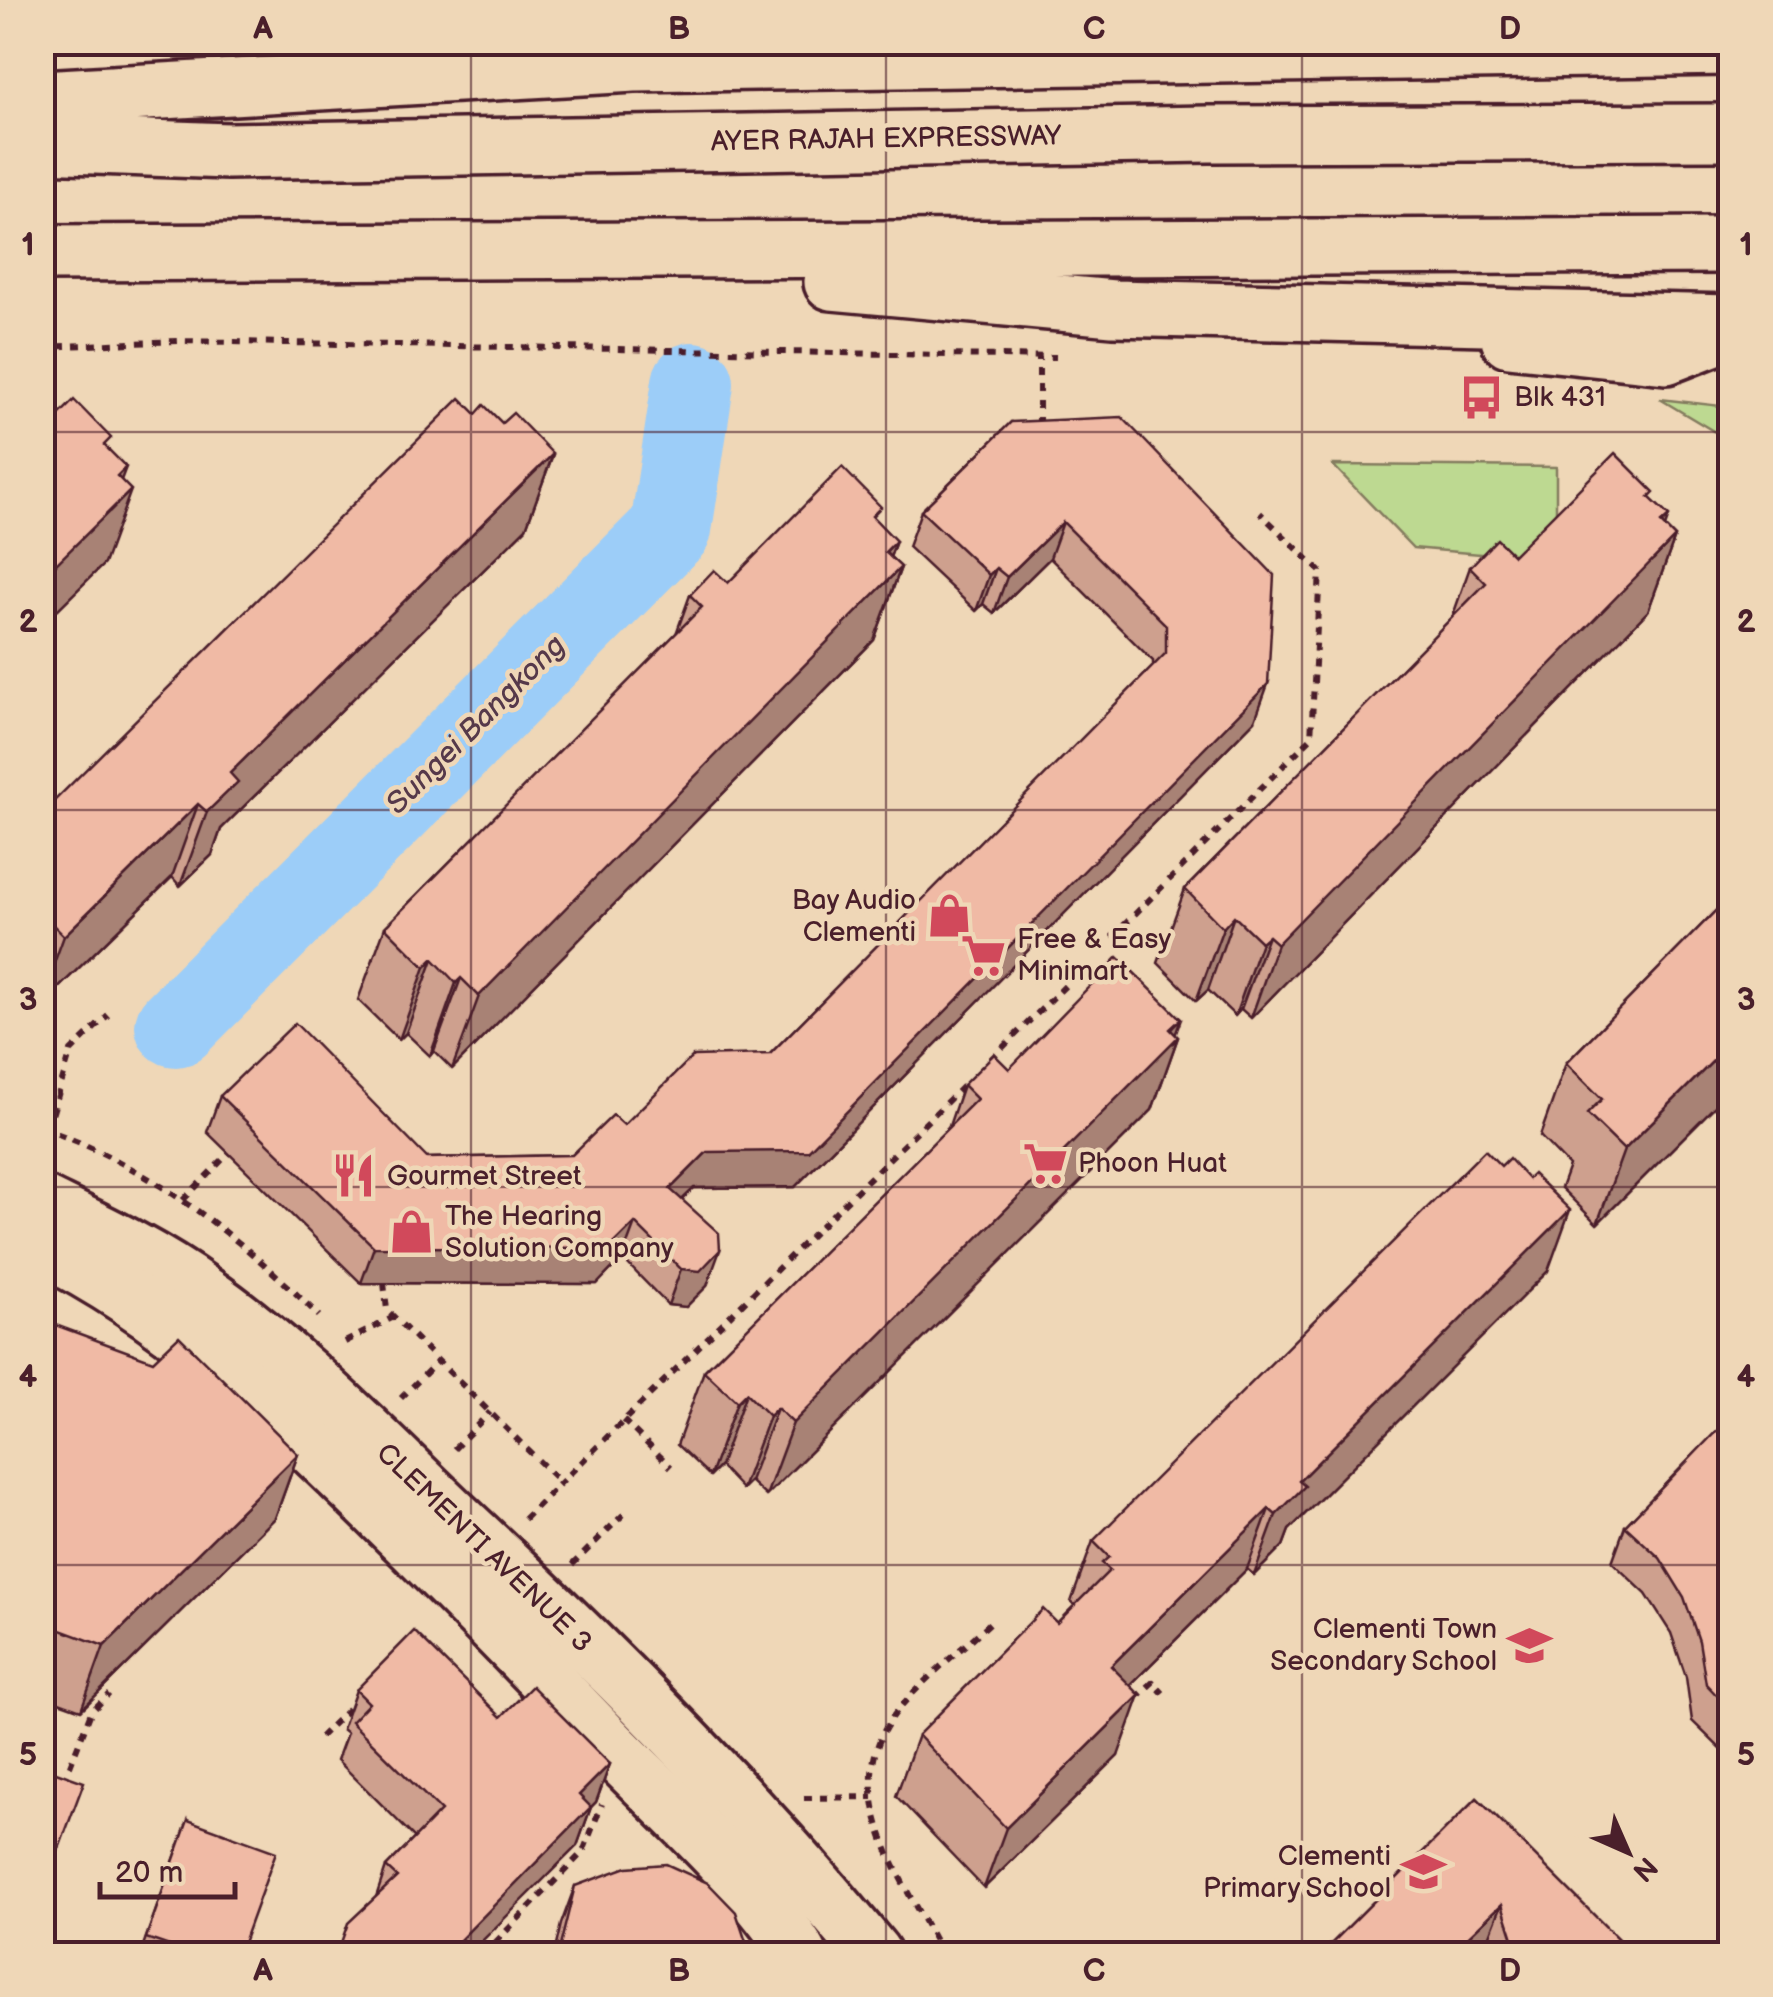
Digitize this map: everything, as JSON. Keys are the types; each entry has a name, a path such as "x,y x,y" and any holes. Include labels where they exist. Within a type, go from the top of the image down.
{"main road":[{"path":"42,98 634,64 769,52 1730,47"},
{"name":"AYER RAJAH EXPRESSWAY","path":"42,144 228,151 1209,134 1730,132"},
{"path":"42,253 521,254 1730,245"},
{"path":"521,254 1113,308 1730,323"},
{"path":"1339,311 1454,336 1666,356 1730,331"},
{"name":"CLEMENTI AVENUE 3","path":"42,1204 139,1251 202,1292 261,1339 534,1592 802,1868 873,1954"},
{"name":"CLEMENTI AVENUE 3","path":"42,1247 107,1279 204,1349 298,1432 688,1826 780,1926 799,1954"}],"path":[{"path":"42,346 178,341 1075,358"},
{"path":"1039,356 1039,442"},
{"path":"1112,937 1311,738 1320,571 1260,513"},
{"path":"523,1520 1065,986"},
{"path":"48,1130 71,1051 108,1014"},
{"path":"183,1200 229,1153"},
{"path":"384,1282 387,1310 560,1482"},
{"path":"345,1342 394,1317"},
{"path":"401,1398 438,1361"},
{"path":"453,1450 490,1412"},
{"path":"623,1420 670,1467"},
{"path":"570,1567 628,1510"},
{"path":"942,1954 878,1834 871,1774 878,1744 891,1719 994,1619"},
{"path":"1132,1702 1152,1682 1163,1694"},
{"path":"61,1790 91,1712 108,1694"},
{"path":"320,1737 359,1698"},
{"path":"484,1954 584,1852 598,1807 612,1794"},
{"path":"792,1798 873,1797"}],"green space":[{"path":"1660,399 1730,407 1730,441"},
{"path":"1333,465 1556,467 1556,526 1525,558 1413,548"}],"building":[{"path":"460,398 476,414 484,405 502,423 513,413 553,454 230,773 238,782 207,812 198,804 64,936 42,914 42,813"},
{"path":"74,400 111,438 104,445 126,467 117,476 131,490 42,578 42,432"},
{"path":"1122,417 1274,575 1268,684 808,1151 707,1152 670,1189 719,1233 720,1250 700,1271 681,1269 635,1223 610,1248 374,1247 220,1096 295,1023 427,1158 572,1155 613,1115 624,1125 693,1056 770,1054 1166,653 1166,625 1063,522 1007,577 996,568 989,575 921,511 1011,422"},
{"path":"1615,453 1654,492 1649,497 1669,516 1661,523 1675,537 1277,944 1268,936 1261,942 1234,916 1223,928 1185,889 1486,583 1470,567 1497,539 1513,555"},
{"path":"842,467 881,507 872,516 896,541 885,552 901,567 479,996 461,978 456,983 433,959 425,967 385,927 702,607 690,595 714,570 728,583"},
{"path":"1730,896 1730,1044 1624,1150 1587,1114 1602,1099 1566,1063"},
{"path":"1118,957 1181,1019 1170,1029 1178,1037 793,1423 777,1408 769,1416 746,1393 737,1402 704,1371 977,1099 963,1085 994,1054 1009,1069"},
{"path":"1485,1150 1501,1166 1509,1158 1528,1179 1533,1174 1570,1210 1299,1481 1305,1486 1276,1515 1269,1509 1111,1666 1140,1695 1006,1828 918,1735 1043,1609 1057,1623 1110,1570 1102,1563 1109,1557 1093,1541"},
{"path":"42,1320 153,1361 179,1336 298,1454 104,1646 42,1623"},
{"path":"1730,1417 1730,1709 1706,1684 1699,1641 1684,1597 1660,1558 1625,1526"},
{"path":"414,1631 501,1717 532,1686 610,1764 579,1795 591,1807 456,1944 452,1954 337,1954 348,1923 397,1877 386,1867 441,1811 351,1722 369,1703 356,1690"},
{"path":"42,1767 84,1782 42,1894"},
{"path":"1477,1798 1633,1954 1518,1954 1502,1904 1450,1954 1321,1954"},
{"path":"188,1820 276,1852 239,1954 193,1954 146,1938"},
{"path":"666,1864 708,1883 736,1912 748,1954 558,1954 575,1886 627,1867"}],"waterway":[{"name":"Sungei Bangkong","path":"176,1026 671,529 693,383"}],"place":[{"name":"Blk 431","path":"1481,397"},
{"name":"Bay Audio Clementi","path":"949,916"},
{"name":"Free & Easy Minimart","path":"984,955"},
{"name":"Phoon Huat","path":"1045,1163"},
{"name":"Gourmet Street","path":"354,1176"},
{"name":"The Hearing Solution Company","path":"412,1232"},
{"name":"Clementi Town Secondary School","path":"1530,1645"},
{"name":"Clementi Primary School","path":"1424,1872"}]}
